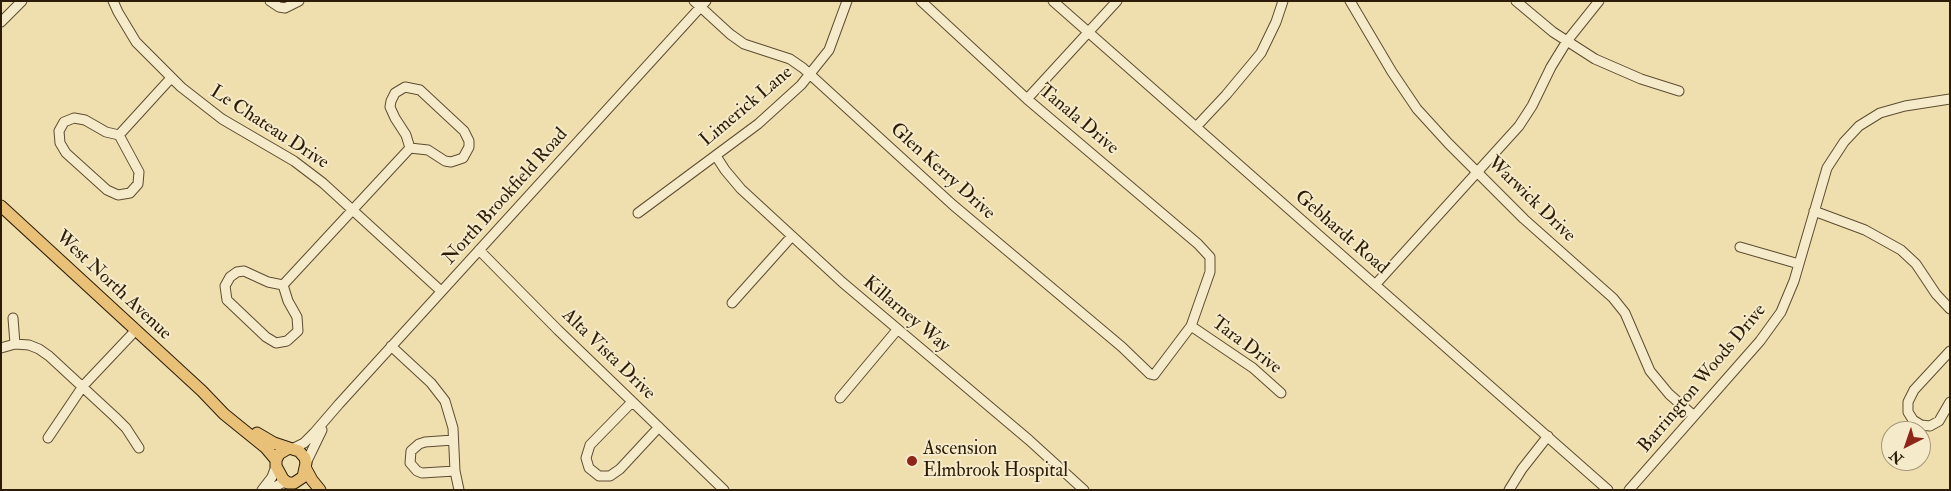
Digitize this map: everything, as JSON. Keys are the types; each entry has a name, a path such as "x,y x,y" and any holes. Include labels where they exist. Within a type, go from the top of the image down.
{"main road":[{"name":"West North Avenue","path":"1,206 202,391 224,414 266,448 276,463"},
{"name":"West North Avenue","path":"202,391 260,435 291,448"},
{"path":"306,490 281,476 276,463 283,450 291,448 303,455 312,480 320,490"},
{"path":"291,483 303,477 306,466"}],"street":[{"path":"1,22 22,1"},
{"name":"Le Chateau Drive","path":"113,1 136,42 171,78 222,119 294,161 323,182 442,291"},
{"path":"270,1 279,7 286,8 299,1"},
{"name":"Limerick Lane","path":"638,213 758,124 810,75 829,50 847,1"},
{"name":"Tanala Drive","path":"921,1 1028,99 1198,244 1210,257 1210,272 1191,326"},
{"name":"Gebhardt Road","path":"1053,1 1608,490"},
{"path":"1028,99 1117,1"},
{"path":"1196,127 1226,96 1261,53 1276,22 1283,1"},
{"name":"Warwick Drive","path":"1350,1 1392,72 1417,109 1524,219 1613,298 1625,313 1654,377 1669,394 1694,416"},
{"path":"1516,1 1567,41 1595,59 1616,69 1679,91"},
{"path":"1375,285 1519,126 1567,41 1599,1"},
{"name":"Glen Kerry Drive","path":"700,3 737,40 753,48 790,59 810,75 953,205 1122,347 1150,374 1154,375 1191,326"},
{"name":"North Brookfield Road","path":"291,448 308,439 700,3"},
{"path":"119,135 171,78"},
{"path":"405,87 420,90 464,131 469,140 469,148 464,158 451,162 444,161 428,150 410,148 406,135 390,107 395,93 405,87"},
{"name":"Barrington Woods Drive","path":"1629,490 1773,325 1789,297 1827,168 1844,142 1859,126 1880,113 1892,109 1950,99"},
{"path":"74,118 86,120 106,132 119,135 139,172 138,184 134,189 130,193 118,196 107,190 66,152 60,144 58,135 64,122 74,118"},
{"path":"283,285 410,148"},
{"name":"Killarney Way","path":"716,156 742,188 792,236 897,330 1029,440 1084,490"},
{"path":"1814,211 1858,227 1901,250 1916,264 1936,294 1950,309"},
{"path":"732,303 792,236"},
{"path":"1740,247 1799,264"},
{"name":"Alta Vista Drive","path":"479,250 558,330 724,490"},
{"path":"244,271 268,282 283,285 288,301 297,316 298,331 287,341 276,343 266,337 232,306 227,300 225,286 230,277 237,272 244,271"},
{"path":"13,318 15,344"},
{"name":"Tara Drive","path":"1191,326 1253,368 1281,393"},
{"path":"840,398 897,330"},
{"path":"48,438 83,386 135,331"},
{"path":"1,348 15,344 29,345 39,349 83,386 126,428 139,448"},
{"path":"391,346 431,383 442,396 453,428 455,471 459,490"},
{"path":"1950,351 1914,390 1908,402 1908,412 1912,420 1921,425 1930,426 1939,421 1950,402"},
{"path":"632,402 590,445 586,458 589,468 599,476 610,476 620,469 659,428"},
{"name":"North Brookfield Road","path":"306,466 310,452 330,414"},
{"path":"1509,490 1522,469 1548,436"},
{"path":"453,440 419,444 411,451 410,463 422,473 455,471"},
{"path":"262,490 272,477 276,463"},
{"path":"269,490 282,483 291,483"}],"place":[{"name":"Ascension Elmbrook Hospital","path":"912,461"}]}
